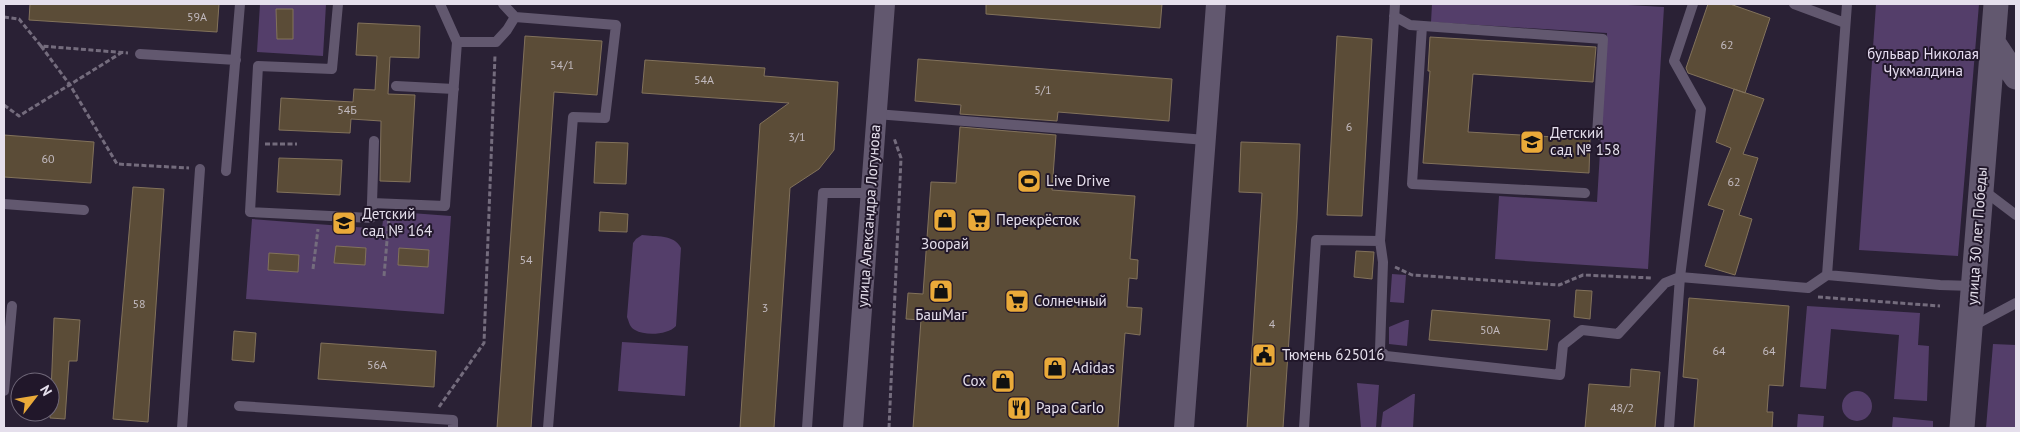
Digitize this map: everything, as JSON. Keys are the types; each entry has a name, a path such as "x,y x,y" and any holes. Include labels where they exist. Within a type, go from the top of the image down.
{"street":[{"name":"улица Александра Логунова","path":"853,428 871,193 881,115 885,4"},
{"path":"1184,428 1216,4"},
{"name":"улица 30 лет Победы","path":"1962,428 1996,4"},
{"path":"1994,44 2016,77"}],"lane":[{"path":"226,171 240,4"},
{"path":"338,4 332,69 258,66 250,212 371,218 374,141"},
{"path":"372,203 446,206 457,42 440,4"},
{"path":"503,4 515,16 616,26 605,118 573,117 548,428"},
{"path":"1395,4 1380,241 1383,262 1380,350 1386,356 1560,375 1563,345 1582,330 1618,334 1665,283 1680,278 1808,288 1827,275 1973,286"},
{"path":"1669,428 1680,278 1701,109 1674,60 1693,4"},
{"path":"1794,4 1845,23"},
{"path":"1827,275 1847,4"},
{"path":"457,42 496,42 507,30 515,16"},
{"path":"1394,16 1410,25 1603,39 1597,135"},
{"path":"1422,26 1412,184 1585,193"},
{"path":"140,54 236,60"},
{"path":"396,86 454,89"},
{"path":"881,115 1206,140"},
{"path":"182,428 200,169"},
{"path":"1981,188 2016,215"},
{"path":"807,428 823,193 871,193"},
{"path":"4,204 84,210"},
{"path":"1304,428 1316,240 1380,241"},
{"path":"1970,327 2016,303"},
{"path":"4,391 12,306"},
{"path":"239,406 452,420 453,428"}],"path":[{"path":"4,18 19,19 42,46 70,85 117,164 200,169"},
{"path":"432,419 484,343 496,42"},
{"path":"42,46 140,54"},
{"path":"4,105 19,116 122,52"},
{"path":"881,115 901,158 889,428"},
{"path":"384,276 390,204"},
{"path":"313,269 319,216"}],"green space":[{"path":"260,4 326,4 323,56 257,52"},
{"path":"1432,4 1610,4 1664,7 1648,269 1495,259 1499,196 1597,202 1607,33 1431,22"},
{"name":"бульвар Николая Чукмалдина","path":"1876,4 1979,4 1958,256 1859,250"},
{"path":"384,211 451,216 444,314 246,299 252,219 382,229"},
{"path":"642,235 669,238 674,240 681,248 676,326 662,333 639,332 633,329 627,317 633,243"},
{"path":"1392,274 1406,275 1404,303 1390,302"},
{"path":"1807,306 1920,313 1918,345 1929,346 1927,401 1894,399 1899,335 1831,329 1826,389 1800,387"},
{"path":"1409,320 1407,346 1389,344 1389,327"},
{"path":"622,342 688,346 685,396 618,391"},
{"path":"1993,344 2016,345 2016,428 1986,428"},
{"path":"1357,383 1379,385 1376,428 1361,428"},
{"path":"1857,391 1868,395 1872,406 1868,417 1857,421 1846,417 1842,406 1846,395"},
{"path":"1415,394 1413,428 1381,428 1383,412"},
{"path":"1798,414 1824,416 1823,428 1797,428"},
{"path":"1893,417 1933,421 1933,428 1892,428"}],"building":[{"path":"30,4 219,4 217,32 29,20"},
{"path":"986,4 1162,4 1160,28 986,14"},
{"path":"1708,4 1730,4 1770,18 1745,93 1688,73 1686,68"},
{"path":"276,9 293,9 293,39 277,39"},
{"path":"358,23 420,26 419,58 390,57 388,94 415,95 410,182 380,181 381,121 351,119 350,133 279,130 281,98 353,102 354,89 375,90 377,56 356,55"},
{"path":"525,36 602,41 597,95 554,92 531,428 497,428"},
{"path":"1337,36 1372,39 1362,216 1327,215"},
{"path":"1430,37 1596,47 1593,82 1473,74 1468,132 1590,139 1589,173 1423,163 1430,71 1428,71"},
{"path":"918,59 1172,79 1169,121 1058,112 1057,121 960,114 961,105 915,101"},
{"path":"645,60 765,68 764,76 838,82 834,150 819,169 790,188 774,428 740,428 760,124 789,103 642,93"},
{"path":"1734,89 1764,99 1743,154 1758,158 1739,215 1752,219 1735,275 1705,266 1724,210 1708,205 1731,148 1716,142"},
{"name":"Солнечный","path":"960,127 1056,135 1052,190 1135,196 1130,259 1138,260 1137,279 1129,278 1127,307 1142,308 1140,335 1125,333 1118,428 913,428 921,320 906,319 908,293 923,294 931,182 956,183"},
{"path":"4,135 94,142 91,183 4,177"},
{"path":"596,142 628,143 626,184 594,183"},
{"path":"1241,142 1300,144 1283,428 1247,428 1262,193 1239,192"},
{"path":"279,158 342,160 340,195 277,192"},
{"path":"133,187 164,189 148,422 113,419"},
{"path":"600,212 628,214 627,232 599,231"},
{"path":"336,246 366,248 365,265 334,263"},
{"path":"399,248 429,250 428,267 398,265"},
{"path":"1356,251 1374,252 1372,279 1354,277"},
{"path":"269,253 299,255 298,272 268,270"},
{"path":"1576,290 1592,291 1590,319 1574,317"},
{"path":"1689,298 1789,306 1783,386 1769,385 1767,412 1773,412 1772,428 1694,428 1698,379 1683,377"},
{"path":"1432,310 1550,320 1547,350 1429,340"},
{"path":"54,318 80,320 77,361 69,361 65,419 60,419 60,372 52,372"},
{"path":"234,331 256,333 254,362 232,360"},
{"path":"321,343 436,351 434,387 318,379"},
{"path":"1631,369 1660,372 1655,428 1585,428 1589,384 1630,387"}],"place":[{"name":"Детский сад № 158","path":"1532,142"},
{"name":"Live Drive","path":"1029,181"},
{"name":"Зоорай","path":"945,220"},
{"name":"Перекрёсток","path":"979,220"},
{"name":"Детский сад № 164","path":"344,223"},
{"name":"БашМаг","path":"941,291"},
{"name":"Солнечный","path":"1017,301"},
{"name":"Тюмень 625016","path":"1264,355"},
{"name":"Adidas","path":"1055,368"},
{"name":"Cox","path":"1003,381"},
{"name":"Papa Carlo","path":"1019,408"}]}
